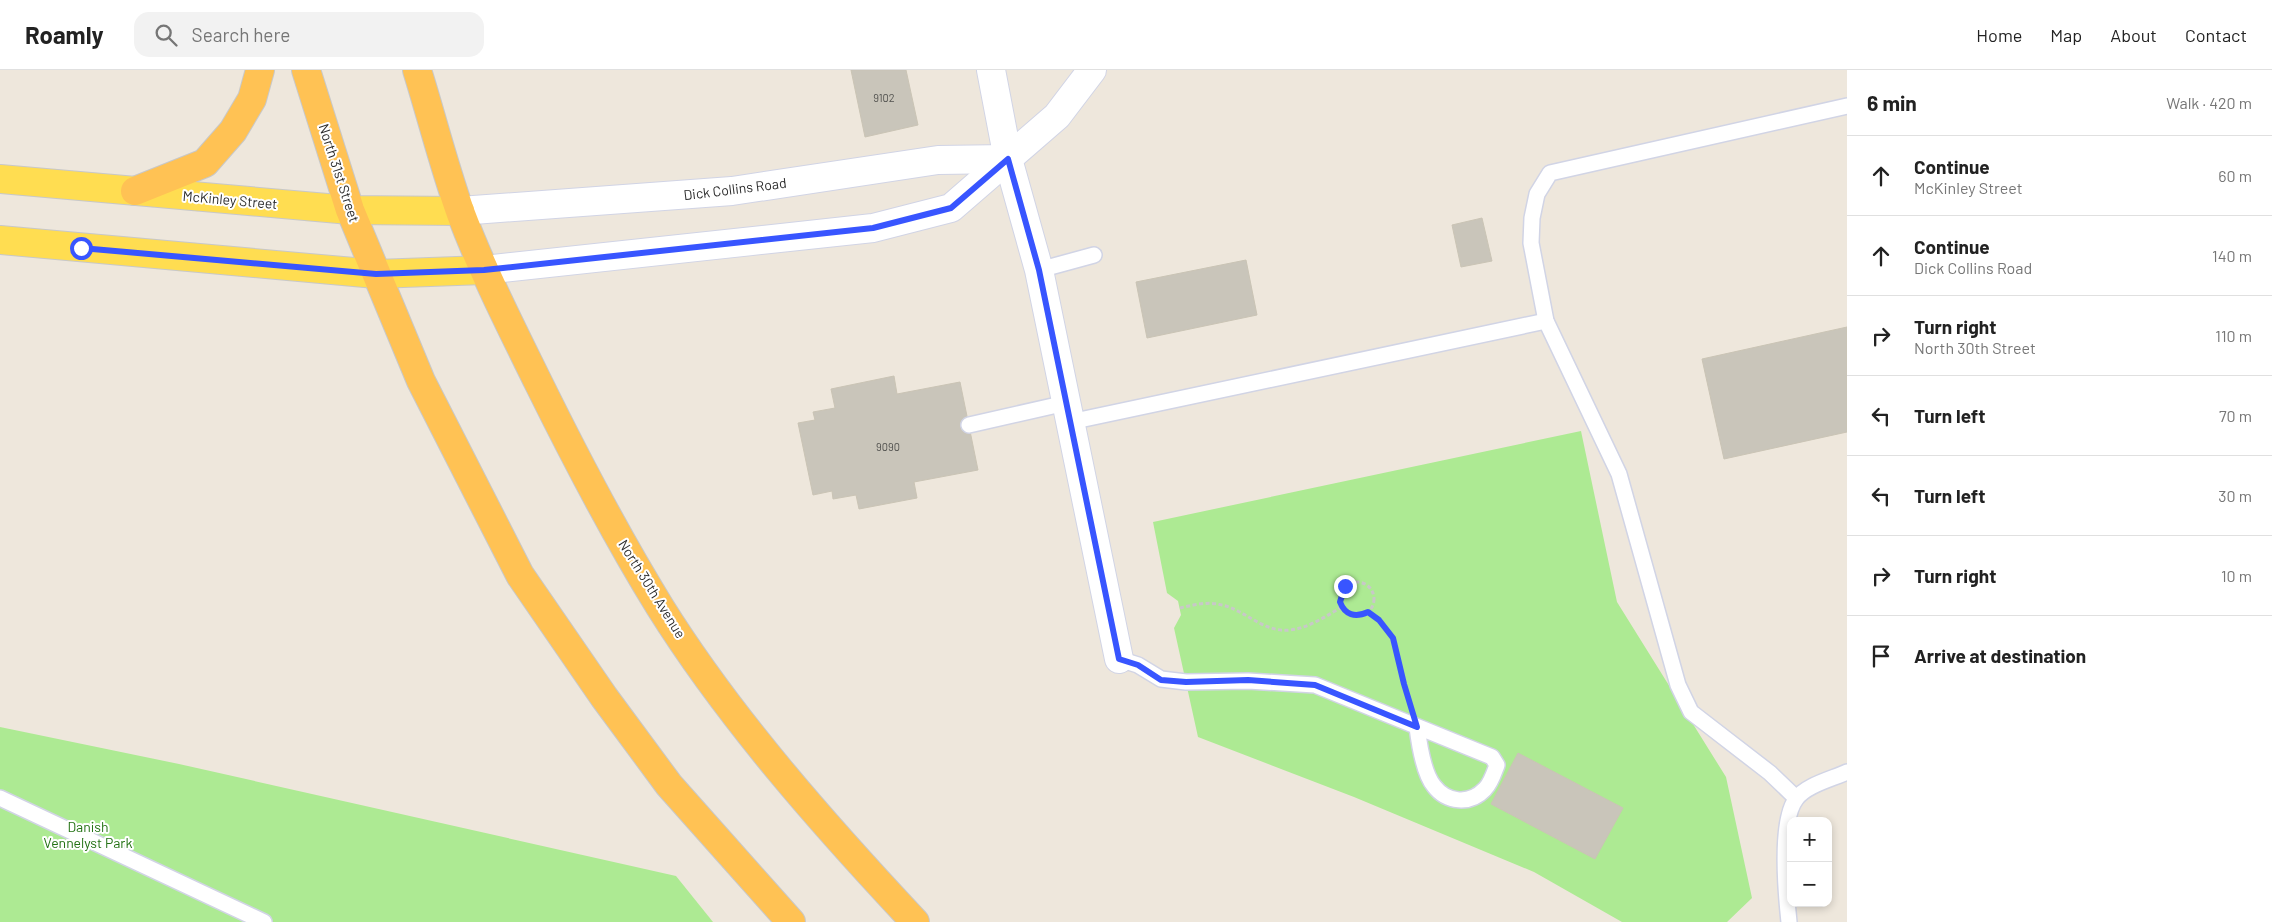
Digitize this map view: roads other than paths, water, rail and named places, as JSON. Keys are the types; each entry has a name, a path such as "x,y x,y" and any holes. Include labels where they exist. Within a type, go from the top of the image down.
{"highway":[{"path":"135,192 205,163 232,131 252,99 260,70"},
{"name":"North 31st Street","path":"306,70 350,210 376,274"},
{"path":"417,70 460,211"},
{"name":"North 30th Avenue","path":"460,211 484,270 586,479 661,608 718,691 795,788 855,858 915,922"},
{"path":"376,274 421,381 520,575 604,697 669,785 791,922"}],"main road":[{"path":"991,70 1008,159 1039,270 1119,659"},
{"path":"0,240 376,274 484,270 873,228 951,208 1057,116 1092,70"},
{"name":"Dick Collins Road","path":"460,211 732,191 938,160 1008,159"},
{"name":"McKinley Street","path":"0,179 350,210 460,211"}],"lane":[{"path":"1796,798 1770,773 1691,712 1678,685 1619,474 1546,321 1531,243 1532,218 1537,194 1550,174 1847,106"},
{"path":"1039,270 1094,254"},
{"path":"969,425 1068,412 1546,321"},
{"path":"1119,659 1138,665 1161,680 1186,682 1248,680 1315,685 1492,757 1497,765 1485,789 1474,798 1458,801 1449,799 1434,786 1419,748 1417,727"},
{"path":"1789,922 1784,866 1790,810 1796,798 1811,788 1847,772"},
{"path":"0,798 264,922"}],"park label":[{"name":"Danish Vennelyst Park","path":"88,836"}]}
